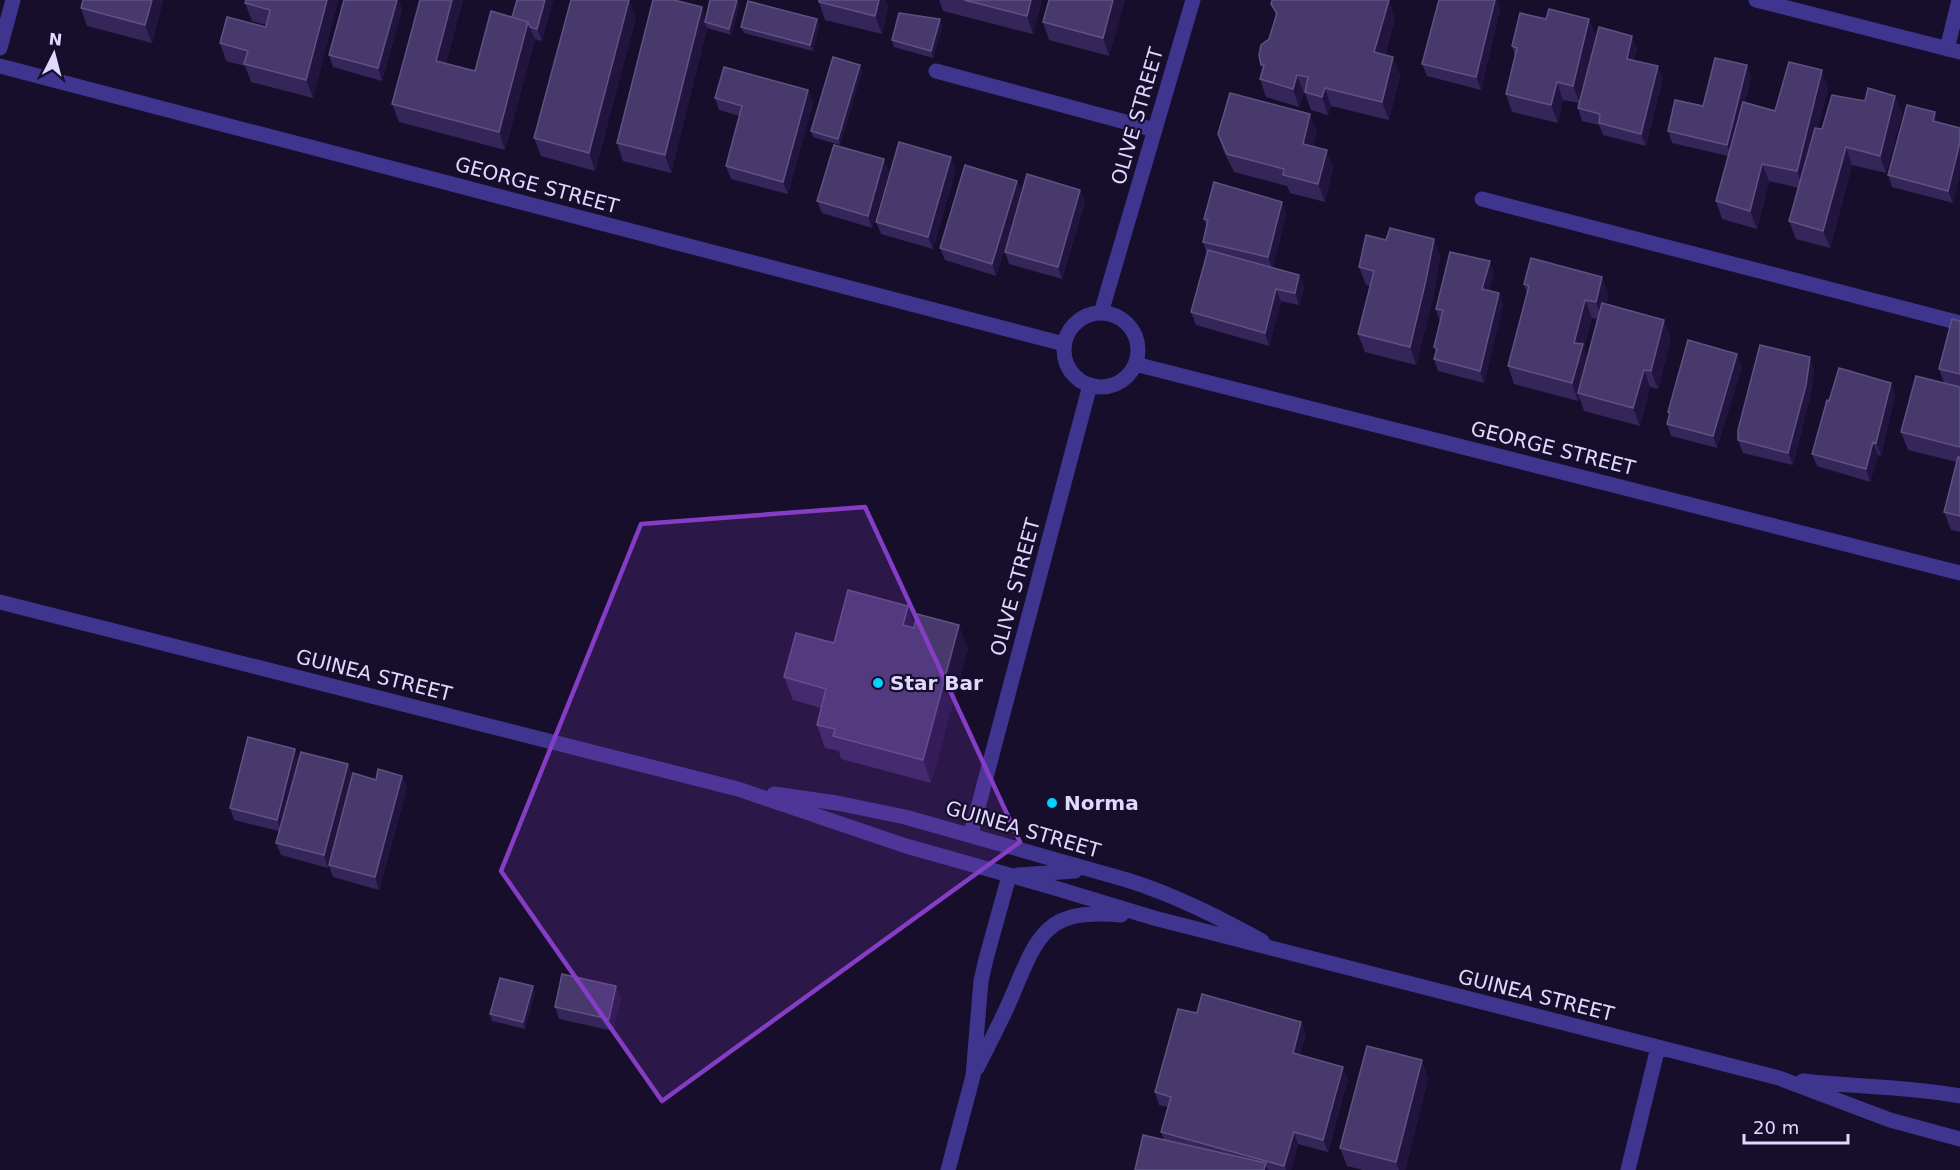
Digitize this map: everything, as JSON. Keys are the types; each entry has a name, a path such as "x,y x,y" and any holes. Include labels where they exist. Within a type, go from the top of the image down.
{"street":[{"path":"0,48 13,0"},
{"name":"OLIVE STREET","path":"1101,313 1193,0"},
{"path":"1756,0 1954,50 1959,0"},
{"name":"GEORGE STREET","path":"0,66 1064,344"},
{"path":"936,71 1155,130"},
{"path":"1482,199 1960,323"},
{"path":"1101,313 1113,315 1132,329 1137,340 1138,352 1135,364 1122,380 1101,386 1090,385 1073,374 1067,365 1064,344 1067,334 1081,318 1101,313"},
{"name":"GEORGE STREET","path":"1135,364 1960,573"},
{"name":"OLIVE STREET","path":"970,834 1090,385"},
{"name":"GUINEA STREET","path":"0,602 738,789 854,829 1154,918 1779,1078 1890,1120 1960,1139"},
{"name":"GUINEA STREET","path":"738,789 847,805 905,817 1144,885 1208,911 1283,952"},
{"path":"948,1170 973,1076 982,975 1009,876 1061,871 1096,872"},
{"path":"973,1076 1012,998 1032,948 1044,931 1060,920 1082,914 1104,913 1154,918"},
{"path":"1628,1170 1658,1047"},
{"name":"GUINEA STREET","path":"1779,1078 1840,1085 1913,1088 1960,1096"}],"highlighted area":[{"path":"865,507 1020,842 662,1101 501,871 641,524"}],"building":[{"path":"83,0 152,0 145,25 81,8"},
{"path":"246,0 327,0 306,80 244,64 248,51 220,43 227,17 266,27 270,10 245,3"},
{"path":"344,0 397,0 378,68 329,55"},
{"path":"420,0 452,0 436,61 475,71 491,11 528,22 499,132 392,104"},
{"path":"517,0 545,0 537,29 530,27 528,22 512,17"},
{"path":"571,0 629,0 589,153 534,138"},
{"path":"653,0 674,0 702,7 665,155 617,143"},
{"path":"710,0 737,0 729,29 705,22"},
{"path":"819,0 879,0 875,16 819,2"},
{"path":"964,0 1031,0 1027,16"},
{"path":"1049,0 1113,0 1103,38 1043,22"},
{"path":"1272,0 1389,0 1374,52 1393,57 1382,102 1325,88 1322,97 1305,92 1308,77 1297,75 1293,89 1260,79 1264,65 1261,65 1259,55 1261,45 1269,39 1277,13 1271,4"},
{"path":"1439,0 1495,0 1476,77 1422,64"},
{"path":"748,1 817,19 810,45 741,27"},
{"path":"1549,9 1589,19 1573,86 1557,82 1551,105 1506,94 1517,48 1512,46 1520,13 1546,19"},
{"path":"899,13 940,19 931,51 892,40"},
{"path":"1599,27 1632,36 1627,59 1658,66 1641,134 1599,123 1600,114 1578,108"},
{"path":"833,57 860,65 838,139 811,131"},
{"path":"1715,58 1747,65 1727,145 1668,131 1675,100 1703,106"},
{"path":"1789,62 1822,70 1797,171 1762,164 1750,211 1716,201 1743,102 1775,111"},
{"path":"724,67 808,90 783,182 726,166 742,106 715,98"},
{"path":"1868,88 1895,96 1880,156 1846,147 1823,231 1789,221 1815,128 1822,129 1832,95 1865,101"},
{"path":"1230,93 1310,114 1303,144 1327,150 1318,184 1283,175 1284,169 1227,154 1218,134"},
{"path":"1907,105 1935,112 1933,121 1960,128 1960,142 1948,191 1888,175"},
{"path":"899,142 951,157 928,237 876,222"},
{"path":"834,145 884,159 868,216 817,201"},
{"path":"965,165 1017,181 992,264 940,248"},
{"path":"1027,174 1080,190 1058,267 1005,252"},
{"path":"1214,182 1282,202 1268,257 1203,242 1208,220 1204,219"},
{"path":"1390,228 1434,239 1410,347 1358,334 1374,271 1359,267 1366,235 1386,240"},
{"path":"1208,250 1299,275 1295,293 1276,289 1265,333 1191,312"},
{"path":"1450,252 1490,261 1482,289 1499,293 1480,371 1434,359 1437,349 1434,347 1443,310 1436,309"},
{"path":"1531,258 1602,277 1596,302 1585,300 1574,343 1583,344 1572,383 1508,366 1529,286 1524,284"},
{"path":"1602,303 1664,320 1651,371 1644,370 1633,408 1578,393"},
{"path":"1952,319 1960,321 1960,374 1939,369"},
{"path":"1688,340 1737,354 1713,436 1667,424 1670,413 1668,412"},
{"path":"1760,345 1810,357 1806,385 1788,453 1738,440 1738,430"},
{"path":"1839,368 1891,383 1876,443 1873,442 1866,469 1812,454 1827,400 1829,401"},
{"path":"1916,376 1960,387 1960,447 1901,432"},
{"path":"1958,457 1960,457 1960,516 1944,512"},
{"name":"Star Bar","path":"848,590 908,606 903,625 914,628 917,614 959,625 923,760 833,736 835,729 817,725 826,689 784,677 796,633 834,643"},
{"path":"248,737 295,749 277,820 230,808"},
{"path":"301,752 348,764 324,855 276,843"},
{"path":"378,769 402,776 375,877 329,865 353,773 376,780"},
{"path":"562,974 616,986 609,1019 555,1007"},
{"path":"500,978 533,986 523,1022 490,1014"},
{"path":"1202,994 1301,1022 1293,1053 1343,1067 1323,1140 1294,1132 1284,1166 1161,1132 1171,1097 1155,1092 1178,1009 1197,1013"},
{"path":"1367,1046 1422,1060 1396,1162 1340,1148"},
{"path":"1143,1135 1266,1163 1264,1170 1135,1170"}],"place":[{"name":"Star Bar","path":"878,683"},
{"name":"Norma","path":"1052,803"}]}
